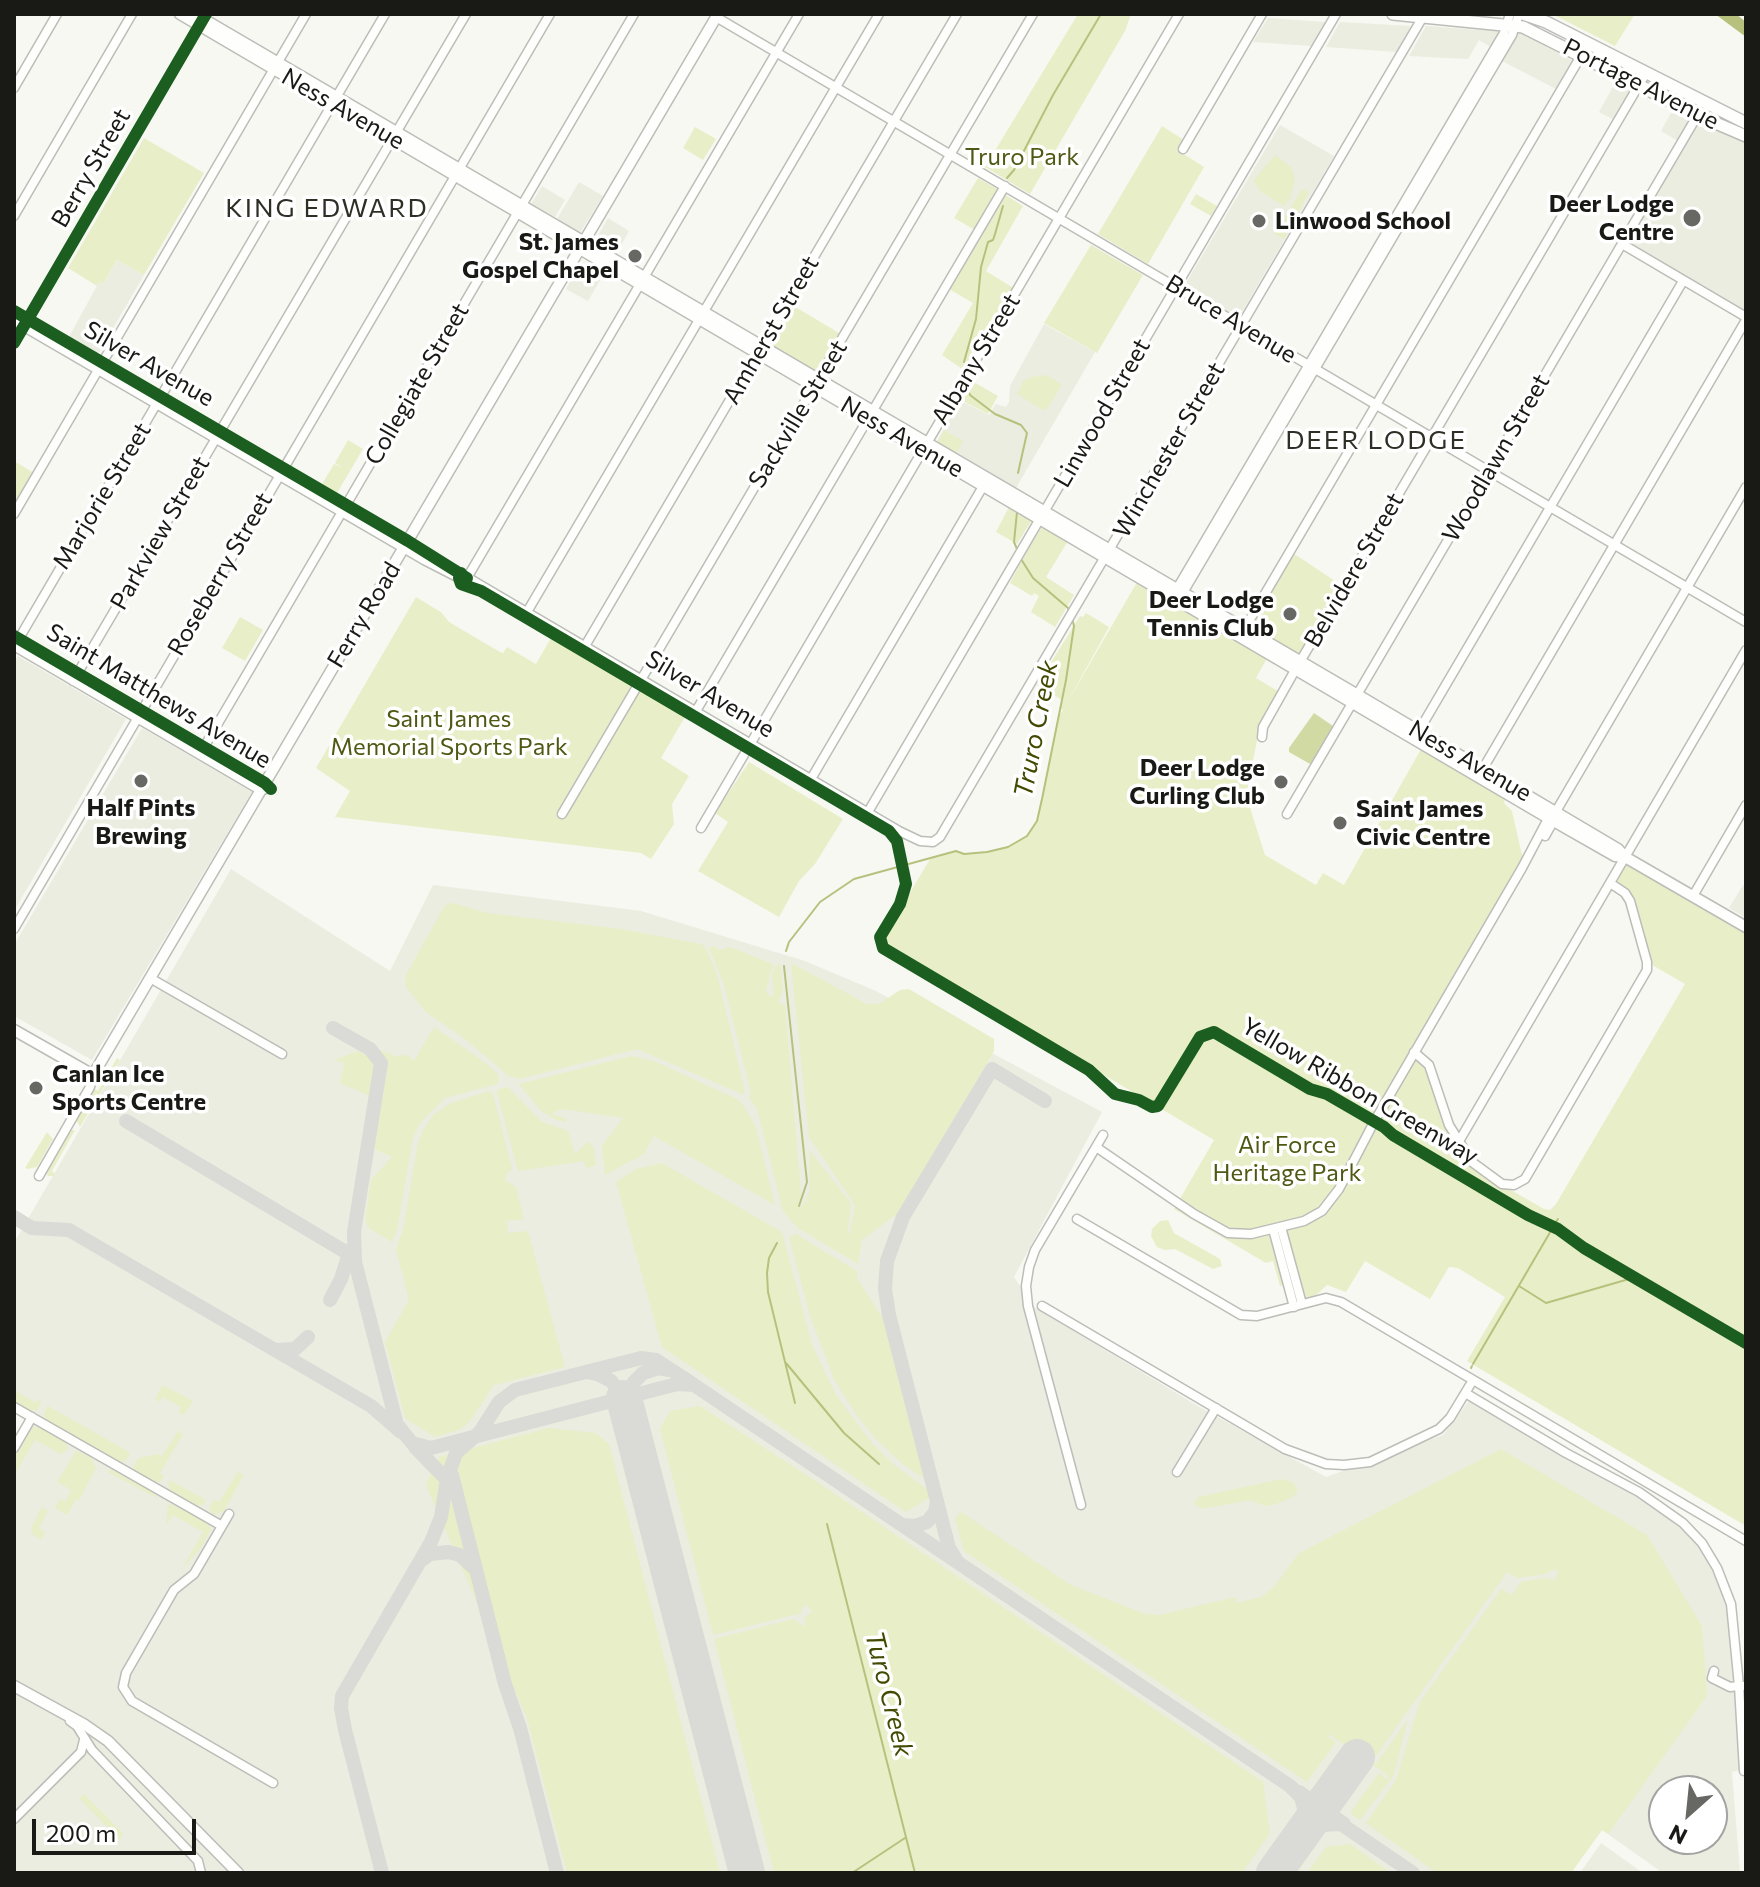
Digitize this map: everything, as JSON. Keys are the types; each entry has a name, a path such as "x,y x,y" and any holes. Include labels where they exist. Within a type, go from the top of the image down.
{"highway":[{"name":"Portage Avenue","path":"1393,14 1546,22 1746,123"},
{"name":"Portage Avenue","path":"1515,18 1698,115 1746,136"}],"main road":[{"name":"Ness Avenue","path":"180,14 201,18 276,66 520,209 579,249 641,280"},
{"name":"Ferry Road","path":"93,1075 717,15"},
{"name":"Ness Avenue","path":"579,249 641,280 1554,814 1615,856 1625,857 1746,927"},
{"path":"14,1030 93,1075"},
{"path":"14,1686 108,1741 238,1873"}],"street":[{"path":"14,88 57,14"},
{"path":"14,216 132,14"},
{"path":"14,514 306,14"},
{"name":"Marjorie Street","path":"15,643 385,14"},
{"name":"Parkview Street","path":"76,677 466,14"},
{"name":"Roseberry Street","path":"14,929 550,14"},
{"name":"Collegiate Street","path":"202,751 634,14"},
{"path":"467,578 799,14"},
{"path":"527,612 879,14"},
{"name":"Amherst Street","path":"585,646 957,14"},
{"name":"Sackville Street","path":"562,814 1033,14"},
{"name":"Albany Street","path":"701,828 1179,14"},
{"path":"1183,149 1262,14"},
{"name":"Linwood Street","path":"868,812 1336,14"},
{"name":"Bruce Avenue","path":"717,15 1746,622"},
{"name":"Winchester Street","path":"933,842 940,837 1075,610 1424,15"},
{"name":"Berry Street","path":"14,343 201,18"},
{"path":"1178,595 1515,18"},
{"path":"1242,632 1588,44"},
{"name":"Belvidere Street","path":"1262,737 1263,727 1298,665 1646,73"},
{"name":"Woodlawn Street","path":"1287,814 1705,103"},
{"path":"696,711 1005,186"},
{"path":"1481,773 1746,319 1622,244"},
{"path":"1416,735 1683,281"},
{"name":"Silver Avenue","path":"14,311 26,323 868,812 914,838 933,842"},
{"name":"Silver Avenue","path":"14,321 26,323"},
{"path":"811,779 986,482"},
{"path":"1288,1247 1294,1230 1331,1202 1414,1052 1746,487"},
{"name":"Saint Matthews Avenue","path":"15,643 262,786"},
{"path":"1458,1143 1746,650"},
{"path":"1693,896 1746,805"},
{"path":"1414,1052 1429,1065 1444,1113 1458,1143 1478,1168 1502,1184 1520,1183 1529,1174 1647,970 1630,901 1625,893 1610,883"},
{"path":"150,978 282,1054"},
{"name":"Ferry Road","path":"39,1176 90,1087 93,1075"},
{"path":"1081,1505 1028,1306 1026,1286 1035,1250 1103,1135"},
{"path":"1096,1147 1222,1230 1244,1235 1304,1221"},
{"path":"1077,1219 1241,1315 1251,1317 1326,1298 1341,1302 1746,1541"},
{"path":"1277,1228 1288,1247 1298,1306"},
{"path":"1277,1228 1298,1306"},
{"path":"1042,1306 1298,1456 1317,1462 1344,1465 1379,1458 1439,1429 1450,1418 1473,1380"},
{"path":"1465,1395 1479,1389 1490,1390"},
{"path":"1465,1395 1657,1503 1702,1543 1717,1568 1731,1604 1742,1686 1744,1771"},
{"path":"14,1407 222,1526"},
{"path":"1177,1472 1216,1408"},
{"path":"14,1448 32,1417"},
{"path":"229,1514 194,1574 174,1590 126,1673 124,1691 136,1704 273,1783"},
{"path":"1714,1671 1712,1678 1730,1687 1742,1686"},
{"path":"55,1709 77,1726 134,1795 195,1858 201,1873"},
{"path":"14,1819 83,1750 84,1738"}],"shaded area":[{"path":"1715,14 1736,14 1746,22 1746,37"},
{"path":"1268,18 1326,22 1312,46 1253,42"},
{"path":"1340,22 1411,26 1397,52 1326,47"},
{"path":"1426,26 1522,33 1573,61 1556,89 1504,62 1496,61 1501,53 1479,40 1468,59 1409,56"},
{"path":"1615,83 1635,93 1618,122 1599,112"},
{"path":"1672,111 1689,120 1678,141 1661,131"},
{"name":"Deer Lodge Centre","path":"1698,115 1746,136 1746,317 1622,244"},
{"name":"Linwood School","path":"1280,125 1334,156 1239,317 1184,286"},
{"path":"579,182 603,196 580,233 557,219"},
{"path":"542,186 565,200 555,217 531,204"},
{"path":"608,218 629,231 616,254 595,241"},
{"path":"117,260 144,275 98,354 69,337 99,282 103,284"},
{"path":"591,261 606,270 588,301 566,289 580,264"},
{"path":"1044,324 1095,352 1016,488 937,441 961,401 989,415 996,404 1006,407 1010,386"},
{"path":"18,656 126,719 14,911 14,663"},
{"path":"1314,713 1333,726 1331,734 1310,764 1289,752 1289,748"},
{"path":"142,728 252,792 92,1060 14,1016 14,945"},
{"path":"231,869 390,971 433,885 641,911 805,961 876,991 1102,1112 1014,1277 1034,1307 1196,1405 1326,1477 1443,1435 1471,1398 1678,1520 1712,1564 1727,1603 1742,1769 1732,1772 1740,1873 1663,1873 1602,1830 1571,1873 14,1873 14,1456 36,1415 14,1402 14,1243"},
{"path":"1743,885 1746,887 1746,918 1729,908"},
{"path":"1601,1843 1643,1873 1580,1873"}],"green space":[{"name":"Truro Park","path":"1078,14 1131,14 1125,31 1030,194 985,167"},
{"path":"1552,14 1635,14 1615,46"},
{"path":"1162,126 1184,140 1179,151 1204,167 1148,264 1098,234"},
{"path":"695,127 716,139 703,160 683,148"},
{"path":"144,138 204,173 144,275 117,260 103,284 99,282 97,286 68,268"},
{"path":"1275,155 1291,167 1295,178 1290,199 1284,206 1261,192 1253,181"},
{"path":"978,178 999,190 975,230 954,218"},
{"path":"1302,189 1309,192 1284,239 1274,234"},
{"path":"1004,194 1023,206 986,271 1015,289 965,371 942,355 973,303 949,289"},
{"path":"1196,194 1217,206 1211,216 1190,204"},
{"path":"1091,245 1143,275 1097,353 1044,323"},
{"path":"792,305 839,333 816,371 770,344"},
{"path":"1047,375 1062,385 1047,409 1043,410 1017,394 1023,381"},
{"path":"972,381 998,396 988,414 961,400"},
{"path":"944,430 963,441 956,454 937,443"},
{"path":"348,440 363,449 337,493 322,484 334,464 342,467 335,463"},
{"path":"14,461 34,473 14,507"},
{"path":"1009,507 1032,520 1017,544 996,532"},
{"path":"1043,526 1068,541 1046,577 1074,595 1055,627 1031,612 1039,596 1034,593 1032,596 1010,583"},
{"path":"1290,551 1344,587 1300,661 1245,629"},
{"name":"Air Force Heritage Park","path":"1140,577 1270,653 1256,678 1283,694 1258,736 1246,795 1265,855 1316,885 1323,873 1344,885 1424,744 1506,793 1504,803 1512,811 1524,864 1414,1052 1424,1058 1458,1143 1497,1182 1544,1209 1550,1210 1556,1204 1685,984 1647,962 1630,901 1610,883 1625,857 1746,927 1746,1526 1467,1361 1505,1297 1458,1268 1449,1267 1430,1299 1365,1261 1346,1292 1327,1285 1314,1297 1306,1299 1301,1281 1280,1286 1273,1261 1266,1263 1174,1209 1214,1140 880,943 930,859 956,851 964,854 1008,847 1027,836 1037,822 1058,717 1063,710 1059,708 1062,700 1037,685 1080,616 1086,613 1109,627 1067,703"},
{"name":"Saint James Memorial Sports Park","path":"416,597 441,612 449,622 500,652 503,653 507,647 536,664 551,638 685,717 661,758 689,776 672,804 674,824 651,859 641,853 335,817 350,791 316,768"},
{"path":"240,617 263,630 245,661 222,648"},
{"path":"749,762 843,819 815,864 799,881 779,917 698,871 728,822 715,813"},
{"path":"453,903 488,913 621,929 701,944 717,974 745,1092 742,1094 637,1049 519,1079 509,1076 465,1039 426,1012 406,987 405,977 442,910"},
{"path":"709,947 719,950 730,947 773,964 766,991 770,997 774,994 772,977 780,963 783,990 779,1000 780,1005 785,1004 801,1194 798,1205 804,1204 810,1190 809,1150 851,1203 848,1234 855,1205 809,1137 791,963 867,1004 879,1004 900,990 909,989 994,1039 994,1051 898,1213 862,1240 858,1264 798,1228 783,1211 757,1109 750,1099 724,985"},
{"path":"434,1027 487,1064 498,1074 499,1080 497,1084 445,1098 420,1123 413,1138 397,1230 392,1242 370,1229 365,1221 371,1180 392,1157 374,1149 387,1070 379,1050 396,1056 408,1055 414,1061"},
{"path":"359,1051 373,1064 370,1096 340,1083 344,1063 333,1060"},
{"path":"631,1056 654,1061 737,1099 743,1105 756,1127 775,1205 654,1136 644,1154 605,1175 602,1146 623,1118 562,1109 551,1114 565,1118 566,1122 557,1120 541,1111 519,1084"},
{"path":"117,1058 120,1060 80,1127 75,1118 92,1088 98,1091"},
{"path":"508,1087 542,1122 568,1131 575,1154 589,1141 594,1149 596,1165 586,1168 584,1161 518,1171 497,1093 499,1089"},
{"path":"489,1091 493,1094 512,1168 505,1180 516,1187 524,1219 507,1221 508,1233 528,1231 565,1367 494,1385 470,1421 461,1429 435,1437 405,1418 385,1342 409,1300 396,1249 403,1230 418,1142 423,1130 434,1114 449,1104"},
{"path":"69,1130 75,1130 52,1171 54,1176 48,1176 45,1171"},
{"path":"47,1132 53,1139 37,1167 25,1168"},
{"path":"662,1163 782,1232 812,1345 836,1395 872,1443 893,1464 928,1490 930,1497 906,1512 662,1347 616,1182 636,1169"},
{"path":"1168,1220 1174,1233 1220,1259 1222,1266 1213,1269 1175,1249 1157,1247 1151,1236 1152,1229 1160,1221"},
{"path":"796,1234 857,1271 857,1278 883,1319 925,1479 904,1465 876,1439 834,1379 810,1316 789,1237"},
{"path":"163,1385 193,1401 184,1415 179,1413 181,1407 163,1397 160,1402 155,1399"},
{"path":"14,1390 36,1403 41,1401 38,1410 31,1411 14,1402"},
{"path":"48,1406 130,1454 120,1463 46,1421 44,1413"},
{"path":"700,1406 1263,1782 1270,1833 1242,1873 774,1873 714,1639 793,1619 805,1627 805,1618 812,1611 805,1603 802,1613 713,1635 660,1429 670,1411"},
{"path":"33,1427 40,1427 66,1442 68,1449 61,1454 35,1440 14,1476 14,1457"},
{"path":"549,1428 595,1433 609,1444 720,1873 567,1873 527,1718 426,1485 439,1457"},
{"path":"176,1430 183,1434 160,1473 164,1476 161,1481 154,1483 135,1472 133,1466 139,1458 162,1456"},
{"path":"1501,1449 1647,1535 1702,1626 1707,1696 1608,1834 1602,1830 1571,1873 1437,1873 1366,1823 1396,1780 1420,1702 1501,1589 1512,1595 1521,1582 1545,1578 1555,1580 1558,1572 1555,1569 1545,1574 1518,1578 1507,1572 1372,1761 1376,1764 1408,1719 1394,1775 1360,1820 1351,1814 1352,1810 1379,1773 1387,1779 1389,1777 1361,1755 1328,1734 1336,1742 1307,1782 964,1551 955,1518 961,1512 1069,1584 1145,1614 1159,1615 1235,1597 1237,1603 1261,1597 1274,1587 1299,1553"},
{"path":"76,1451 91,1457 96,1468 67,1515 55,1508 60,1499 65,1502 71,1490 57,1482"},
{"path":"111,1469 151,1490 157,1498 108,1472"},
{"path":"238,1472 244,1475 224,1511 213,1515 209,1508 214,1500 219,1502"},
{"path":"1281,1479 1293,1482 1298,1491 1293,1497 1276,1504 1265,1506 1250,1500 1201,1509 1194,1503 1198,1497"},
{"path":"170,1480 206,1500 204,1504 197,1506 170,1491"},
{"path":"171,1504 207,1522 211,1529 201,1548 182,1569 203,1532 173,1515 166,1525 168,1506"},
{"path":"42,1507 48,1511 39,1528 45,1533 41,1540 32,1534 31,1528"},
{"path":"84,1794 123,1833 120,1840 79,1798"},
{"path":"1350,1844 1391,1873 1307,1873 1326,1847"}],"waterway":[{"name":"Truro Creek","path":"1007,178 1101,14"},
{"name":"Truro Creek","path":"964,362 976,319 981,267 1003,206"},
{"name":"Truro Creek","path":"968,390 970,395 995,414 1021,425 1027,433 1018,473"},
{"name":"Truro Creek","path":"1017,512 1014,542 1017,549"},
{"name":"Truro Creek","path":"1021,559 1033,578 1069,612"},
{"name":"Truro Creek","path":"786,951 789,942 820,902 854,879 956,851 964,854 1008,847 1027,836 1037,821 1042,799 1066,680 1074,626 1072,618"},
{"name":"Truro Creek","path":"784,966 807,1182 799,1206"},
{"path":"1555,1223 1558,1219"},
{"path":"1473,1364 1552,1229"},
{"name":"Truro Creek","path":"777,1243 769,1258 768,1292 795,1403"},
{"path":"1519,1286 1546,1303 1629,1279"},
{"path":"786,1363 844,1433 879,1464"},
{"name":"Turo Creek","path":"827,1524 915,1873"},
{"path":"852,1873 905,1838"}],"taxiway":[{"path":"333,1028 370,1049 381,1063 354,1232 355,1262"},
{"path":"957,1561 949,1548 889,1315 885,1289 887,1261 903,1217 992,1069 1045,1101"},
{"path":"126,1121 349,1254 355,1262 398,1429"},
{"path":"14,1217 32,1228 69,1230 371,1406 401,1432"},
{"path":"330,1300 341,1279 350,1250"},
{"path":"277,1350 295,1349 308,1337"},
{"path":"382,1873 345,1730 342,1696 431,1542 441,1517 447,1479 456,1453 480,1432 499,1402 515,1390 641,1358 656,1360 693,1384"},
{"path":"647,1481 628,1396 634,1382 643,1373 658,1368 670,1370"},
{"path":"588,1372 611,1381 625,1407"},
{"path":"396,1423 412,1443 431,1448 677,1384 694,1385 1290,1786 1301,1797 1305,1812 1304,1827 1296,1842"},
{"path":"415,1447 451,1484"},
{"path":"452,1475 557,1873"},
{"path":"903,1525 915,1526 927,1522 935,1512 937,1502"},
{"path":"422,1560 430,1554 448,1552 460,1555 473,1567"},
{"path":"1299,1792 1344,1824"},
{"path":"1301,1838 1320,1825 1341,1824 1413,1873"}],"runway":[{"path":"624,1398 747,1873"},
{"path":"1274,1873 1357,1757"}],"cycle path":[{"path":"14,343 206,14"},
{"path":"14,311 467,578"},
{"name":"Yellow Ribbon Greenway","path":"461,573 461,584 481,591 889,831 897,841 906,884 900,904 880,937 883,948 1089,1070 1115,1094 1152,1107 1158,1106 1200,1037 1214,1032 1310,1089 1327,1094 1384,1127 1746,1343"},
{"path":"14,636 271,789"}],"place":[{"name":"Deer Lodge Centre","path":"1692,218"},
{"name":"Linwood School","path":"1259,221"},
{"name":"St. James Gospel Chapel","path":"635,256"},
{"name":"Deer Lodge Tennis Club","path":"1290,614"},
{"name":"Half Pints Brewing","path":"141,781"},
{"name":"Deer Lodge Curling Club","path":"1281,782"},
{"name":"Saint James Civic Centre","path":"1340,823"},
{"name":"Canlan Ice Sports Centre","path":"36,1088"}],"district":[{"name":"KING EDWARD","path":"327,208"},
{"name":"DEER LODGE","path":"1376,440"}]}
